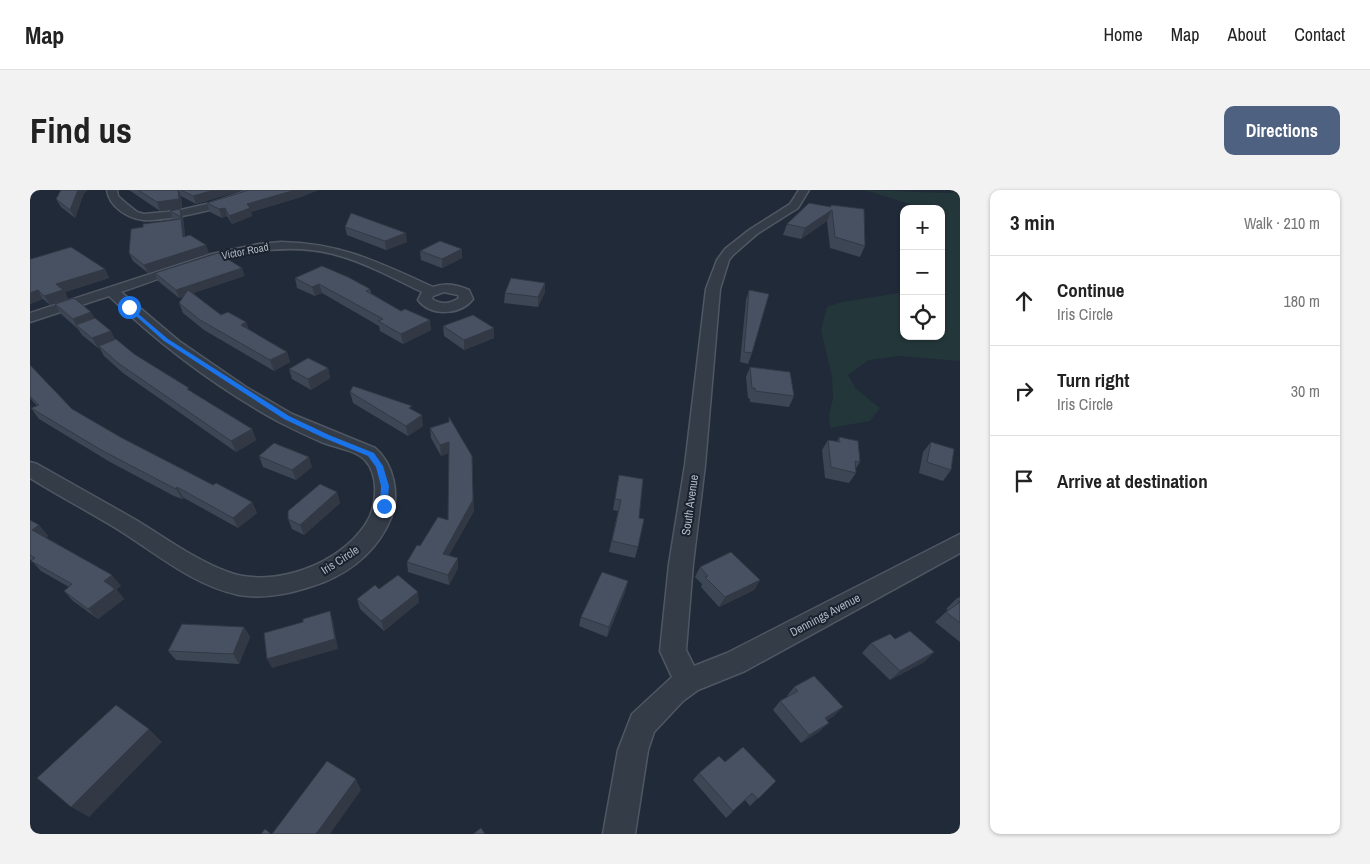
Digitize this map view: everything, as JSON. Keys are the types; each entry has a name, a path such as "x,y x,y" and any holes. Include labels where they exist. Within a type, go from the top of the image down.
{"street":[{"path":"112,190 113,197 132,214 149,218 183,212 238,198 257,190"},
{"name":"South Avenue","path":"688,680 673,651 681,564 697,447 713,289 723,260 729,252 753,232 794,206 804,190"},
{"name":"Victor Road","path":"30,318 224,254 258,247 283,245 328,249 361,260 431,291"},
{"name":"Iris Circle","path":"30,469 128,525 184,560 239,585 277,586 314,576 339,564 361,548 378,524 384,506 385,486 379,466 371,454 326,437 287,418 232,384 166,340 112,291"},
{"name":"Dennings Avenue","path":"688,680 736,662 960,544"},
{"path":"620,834 633,750 642,724 673,692 688,680"}],"shaded area":[{"path":"865,190 948,193 960,191 960,361 899,356 869,360 848,375 856,389 880,408 870,421 830,428 829,414 833,399 832,377 821,330 827,307 842,302 900,292 900,340 945,340 945,205 912,205"}],"building":[{"path":"61,190 78,190 70,210 56,199"},
{"path":"138,190 178,190 179,199 157,202"},
{"path":"181,190 214,190 193,196"},
{"path":"249,190 295,190 247,204 250,208 229,216 225,208 219,209 207,203"},
{"path":"809,203 831,207 831,205 864,209 865,246 835,237 832,210 805,228 787,224"},
{"path":"180,209 181,217 170,211"},
{"path":"351,213 406,233 385,241 345,227"},
{"path":"181,219 183,237 190,235 206,245 144,265 129,253 131,229 143,227 143,224"},
{"path":"440,241 462,249 442,259 420,251"},
{"path":"71,247 105,269 56,284 63,290 44,296 38,290 30,293 30,259"},
{"path":"218,253 242,268 176,290 155,273"},
{"path":"322,266 370,289 366,291 401,311 405,309 430,320 401,334 378,321 383,319 319,284 312,287 295,278"},
{"path":"511,278 545,283 538,297 505,293"},
{"path":"188,290 221,315 228,312 246,322 241,325 287,352 270,360 200,320 179,303"},
{"path":"749,290 769,294 752,353 744,352"},
{"path":"74,298 91,312 73,319 55,304"},
{"path":"473,315 494,328 464,340 443,326"},
{"path":"95,318 111,331 92,338 76,325"},
{"path":"116,339 134,354 252,429 231,441 118,363 99,346"},
{"path":"308,358 328,368 308,379 289,369"},
{"path":"30,365 72,409 122,438 213,485 216,483 252,502 233,518 177,487 176,489 103,451 31,408 39,405 30,396"},
{"path":"750,367 790,372 794,396 755,391 755,388 752,388"},
{"path":"353,386 412,406 409,408 422,415 406,426 350,392"},
{"path":"449,417 472,456 473,500 443,554 458,558 448,575 407,562 417,545 420,546 438,517 448,520 449,442 440,445 430,428 449,422"},
{"path":"839,437 858,441 860,462 855,461 856,473 831,467 828,440 840,442"},
{"path":"931,442 954,449 951,470 927,462"},
{"path":"274,443 309,457 292,470 259,456"},
{"path":"619,475 643,479 639,518 644,519 638,547 612,541 621,500 615,499"},
{"path":"320,484 337,492 300,525 288,519 288,511"},
{"path":"30,520 39,525 32,530 112,575 104,581 115,589 88,609 64,591 72,584 31,561 35,558 30,555"},
{"path":"731,552 760,580 725,597 705,577 708,576 700,567"},
{"path":"602,572 628,581 609,627 581,617"},
{"path":"398,575 418,592 381,621 357,599 375,585 379,589"},
{"path":"960,602 960,623 946,612"},
{"path":"330,611 335,639 267,659 264,633 303,622 303,619"},
{"path":"182,624 244,627 233,654 168,651"},
{"path":"910,631 934,652 900,671 871,643 890,634 895,639"},
{"path":"814,676 843,707 825,718 829,723 809,735 780,701 798,691 794,687"},
{"path":"116,705 149,729 71,807 37,778"},
{"path":"743,747 776,781 758,799 752,793 733,811 699,773 719,756 725,762"},
{"path":"327,761 356,779 316,834 272,834"},
{"path":"481,828 485,834 473,834"},
{"path":"265,829 271,834 261,834"}],"route":[{"path":"129,307 166,340 287,418 326,437 371,454 379,466 385,486 384,506"}]}
